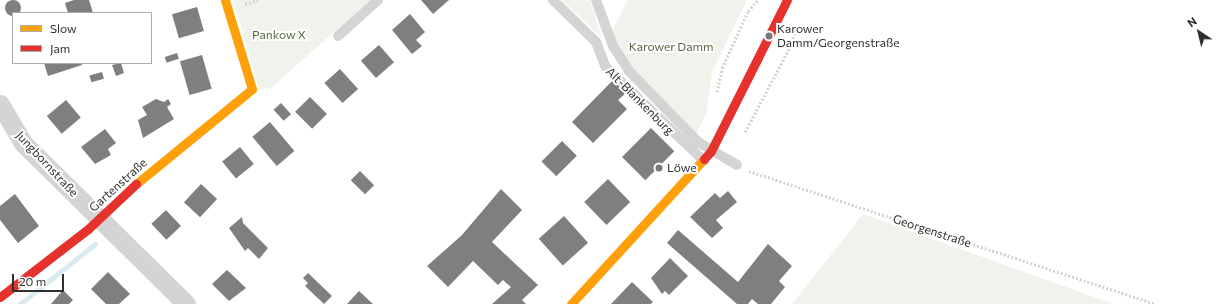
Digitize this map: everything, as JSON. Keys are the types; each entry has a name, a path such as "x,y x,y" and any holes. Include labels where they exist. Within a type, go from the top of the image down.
{"street":[{"name":"Gartenstraße","path":"0,297 99,218 252,89 225,0"},
{"path":"572,304 704,161 711,151 787,0"},
{"name":"Jungbornstraße","path":"0,104 24,144 186,304"}],"lane":[{"path":"338,36 378,0"},
{"name":"Alt-Blankenburg","path":"553,0 596,42 605,66 704,161"},
{"path":"596,0 613,46 629,71 711,151 737,165"}],"path":[{"path":"717,96 722,68 748,11 758,0"},
{"path":"743,134 789,52 798,21"},
{"path":"784,50 789,52"},
{"name":"Georgenstraße","path":"737,165 1155,304"}],"green space":[{"name":"Pankow X","path":"233,0 370,0 271,88 259,89"},
{"path":"562,0 590,0 602,38"},
{"name":"Karower Damm","path":"628,0 747,0 712,72 706,115 695,136 618,63 610,35"},
{"path":"863,214 1113,304 792,304"}],"building":[{"path":"13,0 19,2 20,12 12,12 12,16 7,14 5,8 7,2"},
{"path":"74,0 89,0 93,12 68,12 65,3"},
{"path":"421,0 449,0 433,14"},
{"path":"197,7 204,31 179,38 172,14"},
{"path":"410,14 425,32 416,40 422,46 412,54 392,30"},
{"path":"379,45 394,62 376,78 361,61"},
{"path":"177,53 179,59 166,63 165,57"},
{"path":"202,55 212,89 190,95 180,61"},
{"path":"44,64 82,65 48,76"},
{"path":"121,64 124,73 116,76 112,65"},
{"path":"340,69 358,89 342,103 324,83"},
{"path":"102,72 104,79 91,82 90,76"},
{"path":"613,80 626,93 618,100 627,109 593,143 572,122"},
{"path":"310,97 327,114 312,129 295,112"},
{"path":"156,99 164,102 168,99 171,104 167,107 174,119 143,138 138,120 147,115 142,107"},
{"path":"66,100 81,118 62,134 47,116"},
{"path":"281,103 291,114 284,121 274,110"},
{"path":"270,122 294,151 277,166 252,137"},
{"path":"651,128 674,151 645,180 622,157"},
{"path":"105,129 116,143 108,149 111,155 95,164 81,147"},
{"path":"562,141 577,156 556,176 541,162"},
{"path":"240,147 254,164 236,179 222,161"},
{"path":"360,171 374,185 365,194 351,180"},
{"path":"608,179 630,202 606,225 584,202"},
{"path":"201,184 217,199 200,217 184,202"},
{"path":"501,189 522,210 492,242 538,285 522,300 526,304 492,304 511,287 503,280 498,285 473,261 448,287 427,266 462,235"},
{"path":"728,191 737,202 716,220 723,228 712,238 690,217 715,193 720,198"},
{"path":"15,194 39,226 18,243 0,220 0,206"},
{"path":"166,210 181,226 166,240 151,224"},
{"path":"564,216 588,243 563,266 539,239"},
{"path":"242,217 243,223 268,248 259,259 248,248 245,251 229,228"},
{"path":"678,230 738,282 768,244 792,266 779,281 785,287 771,304 758,304 752,299 748,304 737,304 667,243"},
{"path":"670,258 688,276 669,295 665,291 662,294 651,278"},
{"path":"227,270 246,288 229,301 212,284"},
{"path":"108,272 130,294 119,304 106,304 91,289"},
{"path":"308,273 332,296 324,304 305,286 308,283 303,278"},
{"path":"632,282 653,302 651,304 611,304"},
{"path":"63,290 73,300 69,304 51,304"},
{"path":"359,291 373,304 347,304"}],"waterway":[{"path":"20,304 95,244"}],"traffic: slow":[{"path":"136,184 252,89 225,0"},
{"path":"571,304 704,159"}],"traffic: jam":[{"path":"704,159 711,151 787,0"},
{"path":"0,297 88,229 136,184"}],"place":[{"name":"Karower Damm/Georgenstraße","path":"769,36"},
{"name":"Löwe","path":"659,168"}]}
